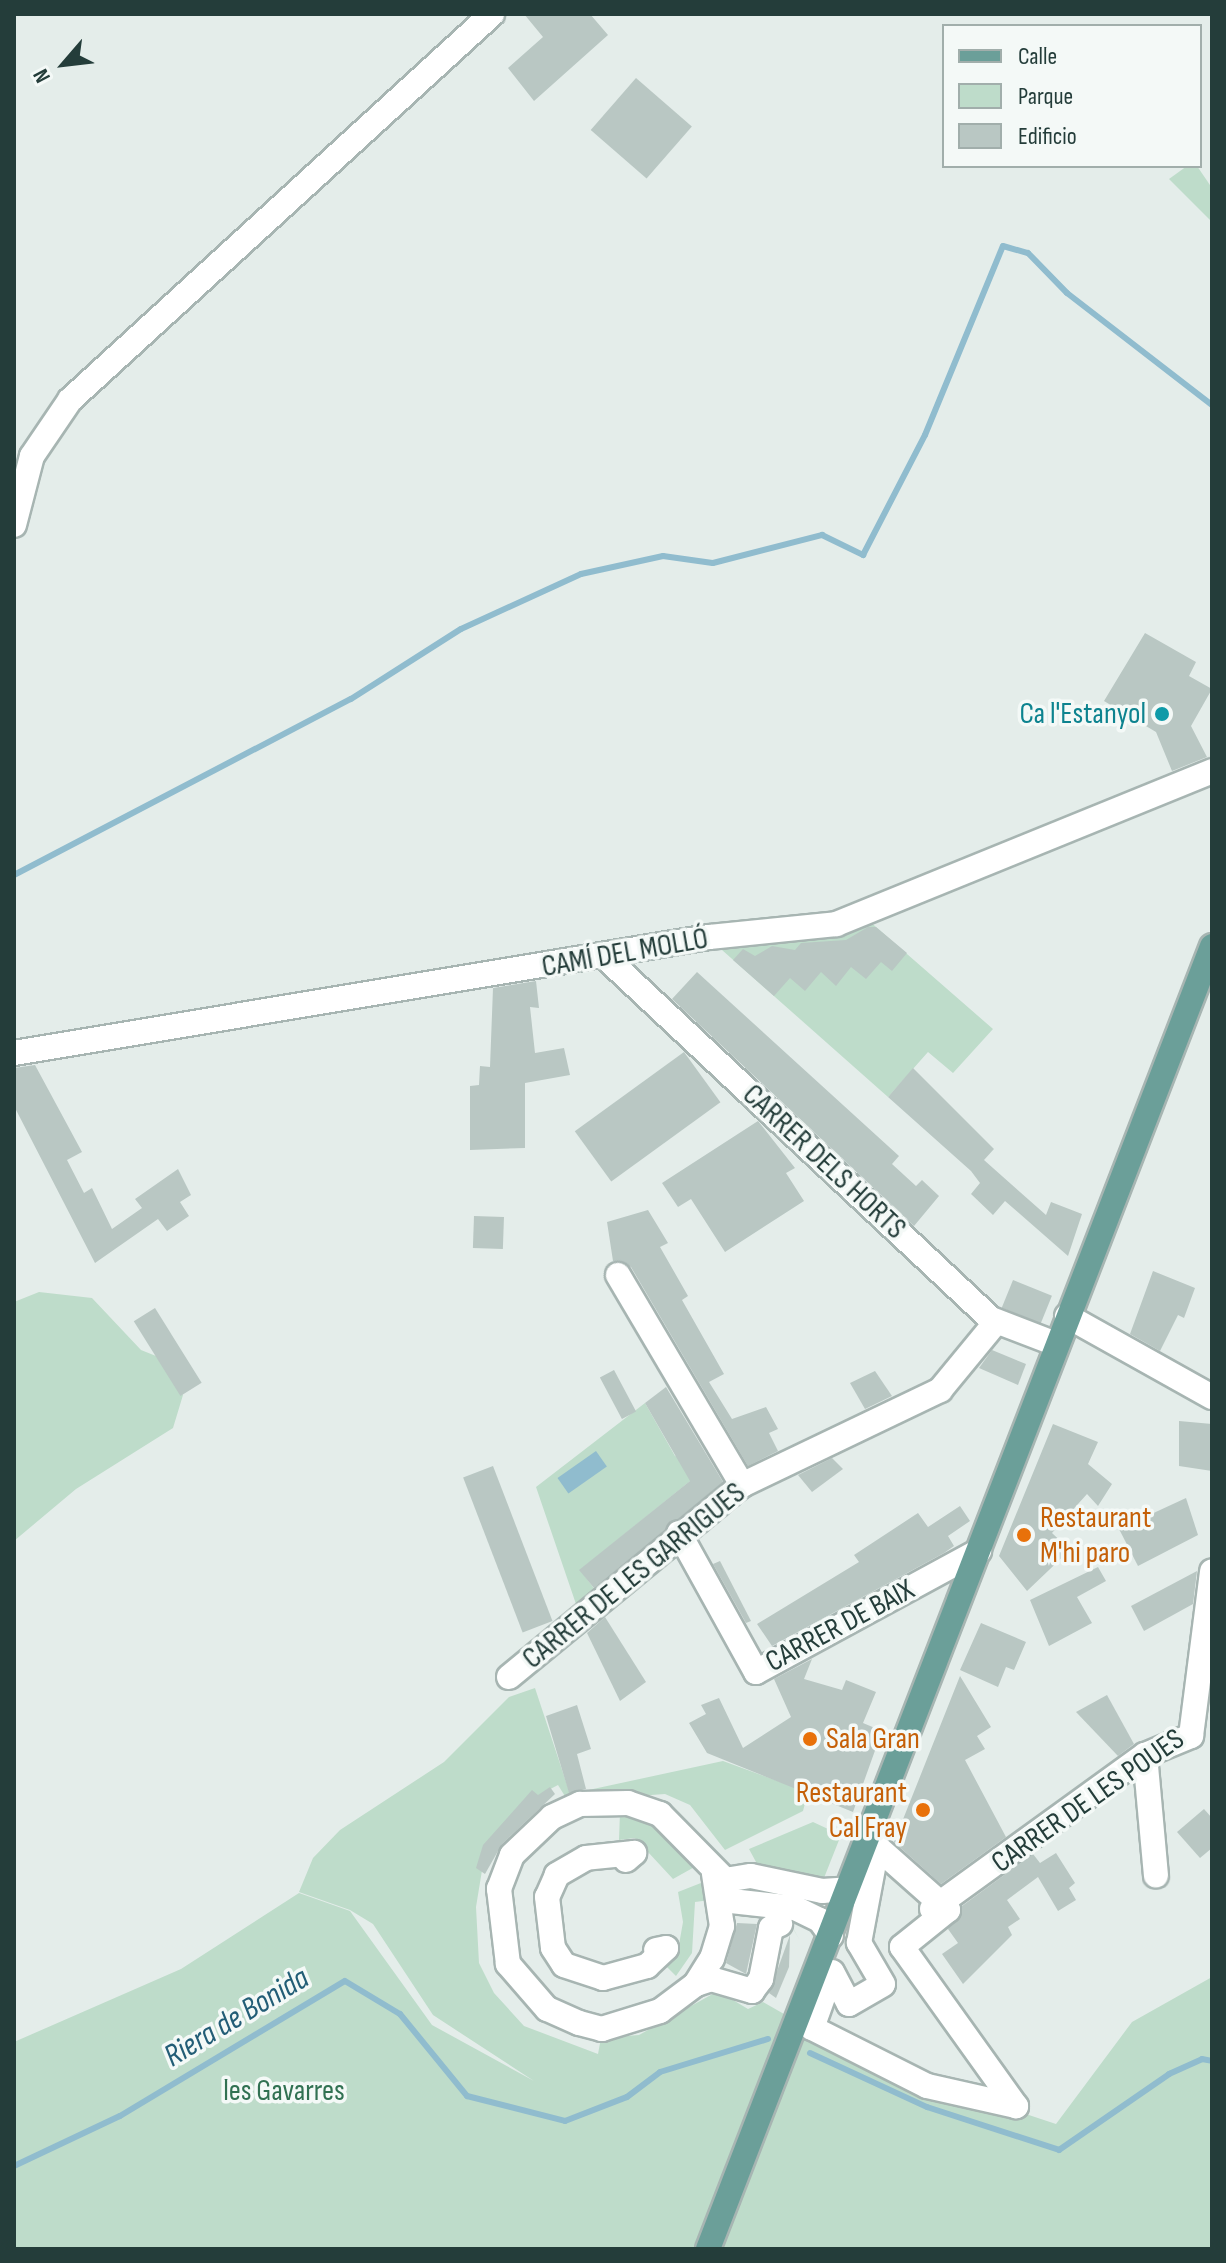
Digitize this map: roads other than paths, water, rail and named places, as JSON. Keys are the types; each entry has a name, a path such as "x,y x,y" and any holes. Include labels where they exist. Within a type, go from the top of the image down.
{"main road":[{"path":"708,2249 849,1889 871,1846 1056,1344 1212,946"}],"street":[{"path":"14,525 32,456 70,400 492,14"},
{"name":"CAMÍ DEL MOLLÓ","path":"14,1053 605,957 709,937 836,924 1212,771"},
{"name":"CARRER DELS HORTS","path":"605,957 996,1322 1056,1344"},
{"path":"618,1275 742,1485"},
{"path":"1067,1316 1212,1397"},
{"name":"CARRER DE LES GARRIGUES","path":"509,1677 679,1533 742,1485 940,1390 996,1322"},
{"name":"CARRER DE BAIX","path":"679,1533 756,1672 979,1551"},
{"name":"CARRER DE LES POUES","path":"871,1846 859,1943 883,1984 849,2004 832,1972 812,2028 927,2086 1016,2106 902,1947 948,1910 942,1905 1145,1755 1191,1736 1212,1571"},
{"path":"1145,1755 1156,1875"},
{"path":"696,1984 712,1958 722,1900 714,1874 684,1833 660,1814 608,1802 580,1804 552,1817 512,1855 499,1889 508,1964 547,2009 602,2029 660,2011 696,1984 711,1979 752,1991 771,1928 780,1924"},
{"path":"871,1846 942,1905"},
{"path":"626,1860 634,1853 586,1858 557,1875 547,1897 553,1948 564,1965 603,1978 647,1966 666,1948 656,1950"},
{"path":"714,1874 849,1889"},
{"path":"722,1900 795,1908 820,1920 831,1936"}],"water":[{"path":"596,1451 607,1467 568,1494 557,1478"}],"waterway":[{"path":"14,875 351,699 461,629 581,574 663,556 713,563 822,535 863,555 925,435 1003,246 1028,253 1067,293 1212,405"},
{"name":"Riera de Bonida","path":"14,2166 120,2116 345,1981 400,2014 467,2096 565,2121 627,2097 660,2072 768,2039"},
{"path":"810,2053 927,2107 1059,2150 1169,2074 1202,2059 1212,2061"}],"place":[{"name":"Ca l'Estanyol","path":"1162,714"},
{"name":"Restaurant M'hi paro","path":"1024,1535"},
{"name":"Sala Gran","path":"810,1739"},
{"name":"Restaurant Cal Fray","path":"923,1810"}],"park label":[{"name":"les Gavarres","path":"284,2091"}]}
